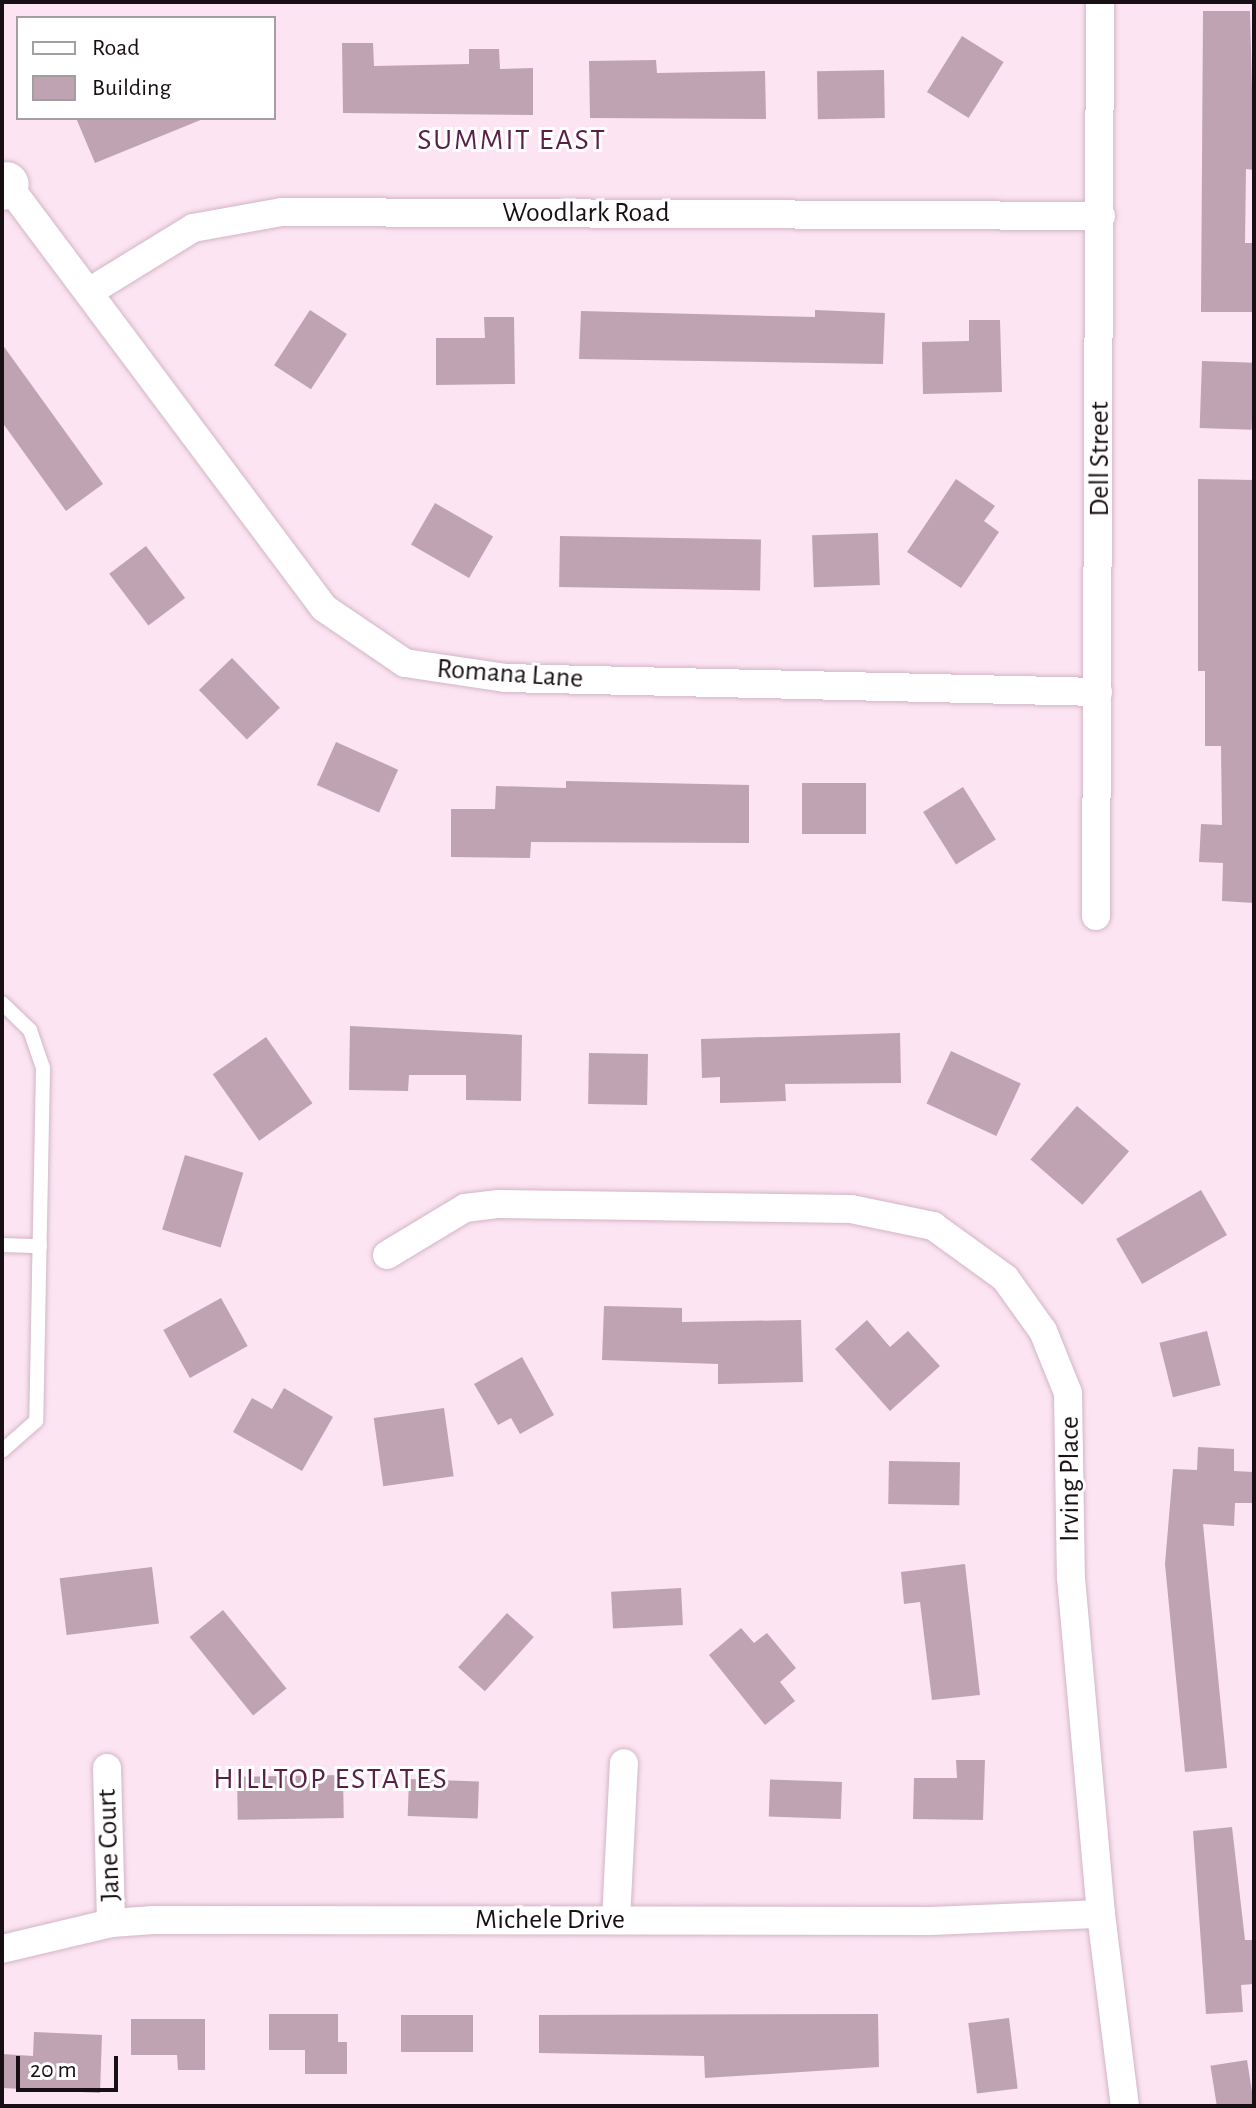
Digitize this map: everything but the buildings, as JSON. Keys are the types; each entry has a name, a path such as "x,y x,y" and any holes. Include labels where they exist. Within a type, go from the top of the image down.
{"street":[{"name":"Dell Street","path":"1096,916 1100,2"},
{"name":"Romana Lane","path":"5,186 89,292 324,608 405,663 505,678 1098,692"},
{"name":"Woodlark Road","path":"89,292 193,228 282,212 1101,216"},
{"name":"Irving Place","path":"387,1255 465,1208 499,1204 851,1209 933,1226 1005,1278 1043,1331 1068,1393 1069,1546 1101,1914 1125,2106"},
{"path":"616,1920 624,1763"},
{"name":"Jane Court","path":"107,1768 111,1923"},
{"name":"Michele Drive","path":"2,1949 111,1923 931,1921 1101,1914"}],"lane":[{"path":"2,1003 30,1030 43,1068 36,1421 2,1451"},
{"path":"2,1245 40,1246"}],"district":[{"name":"SUMMIT EAST","path":"512,140"},
{"name":"HILLTOP ESTATES","path":"331,1779"}]}
